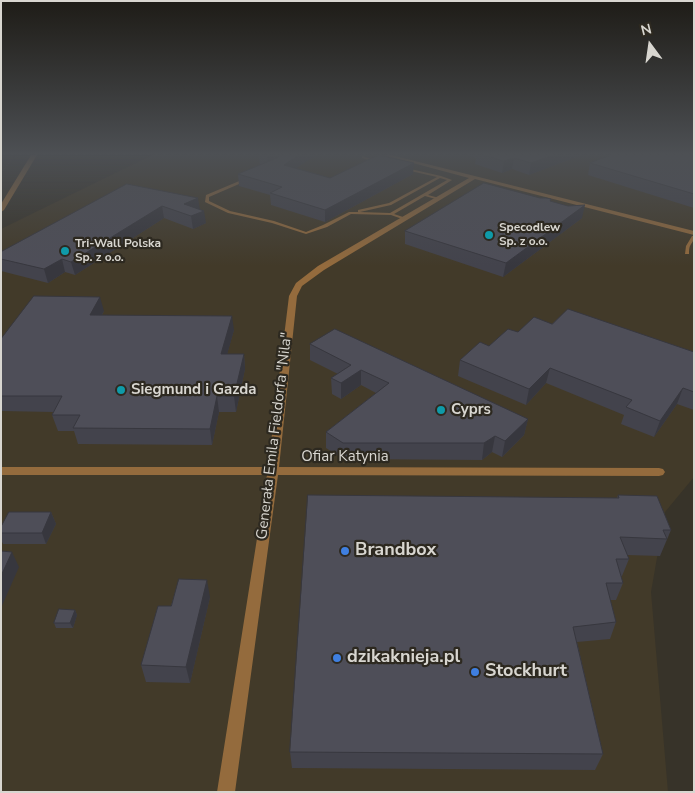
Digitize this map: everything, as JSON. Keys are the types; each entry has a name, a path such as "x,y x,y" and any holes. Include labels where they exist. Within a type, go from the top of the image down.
{"street":[{"path":"1,210 12,192"},
{"name":"Generała Emila Fieldorfa \"Nila\"","path":"226,792 273,472 293,296 299,285 310,276 450,192"},
{"path":"534,192 694,233"},
{"name":"Ofiar Katynia","path":"1,471 659,472"}],"lane":[{"path":"216,192 207,196 207,202 229,212 273,222 306,233 350,213 390,204 412,192"},
{"path":"391,214 430,192"},
{"path":"425,195 438,199"},
{"path":"350,213 391,214 405,219"},
{"path":"688,253 688,246 694,237"}],"shaded area":[{"path":"76,192 694,192 694,477 665,512 651,592 668,792 1,792 1,229"}],"building":[{"path":"112,192 168,192 198,198 184,204 204,211 191,216 162,206 71,262 62,259 44,269 1,259 1,252"},
{"path":"272,192 359,192 325,210 270,193"},
{"name":"Specodlew Sp. z o.o.","path":"469,192 518,192 551,199 550,201 568,206 585,205 506,263 405,231"},
{"name":"Siegmund i Gazda","path":"34,296 100,297 90,315 232,316 221,354 244,354 234,396 217,396 210,429 73,428 80,415 52,415 62,396 1,396 1,339"},
{"path":"568,309 694,352 694,392 683,388 660,421 626,407 632,400 550,368 529,389 460,360 480,342 489,346 508,329 518,332 534,317 552,324"},
{"path":"335,329 528,419 505,441 495,436 484,443 343,443 326,432 389,383 361,370 341,383 331,378 351,365 310,344"},
{"path":"308,495 619,498 618,495 657,496 671,530 663,530 667,539 620,537 629,559 616,559 623,583 606,583 616,622 573,627 603,754 290,752"},
{"path":"9,512 51,512 42,533 1,533 1,527"},
{"path":"1,551 12,552 1,576"},
{"path":"179,579 207,580 186,667 141,665 158,606 171,606"},
{"path":"59,609 75,610 70,623 54,623"}],"place":[{"name":"Specodlew Sp. z o.o.","path":"489,235"},
{"name":"Tri-Wall Polska Sp. z o.o.","path":"65,251"},
{"name":"Siegmund i Gazda","path":"121,390"},
{"name":"Cyprs","path":"441,410"},
{"name":"Brandbox","path":"345,551"},
{"name":"dzikaknieja.pl","path":"337,658"},
{"name":"Stockhurt","path":"475,672"}]}
